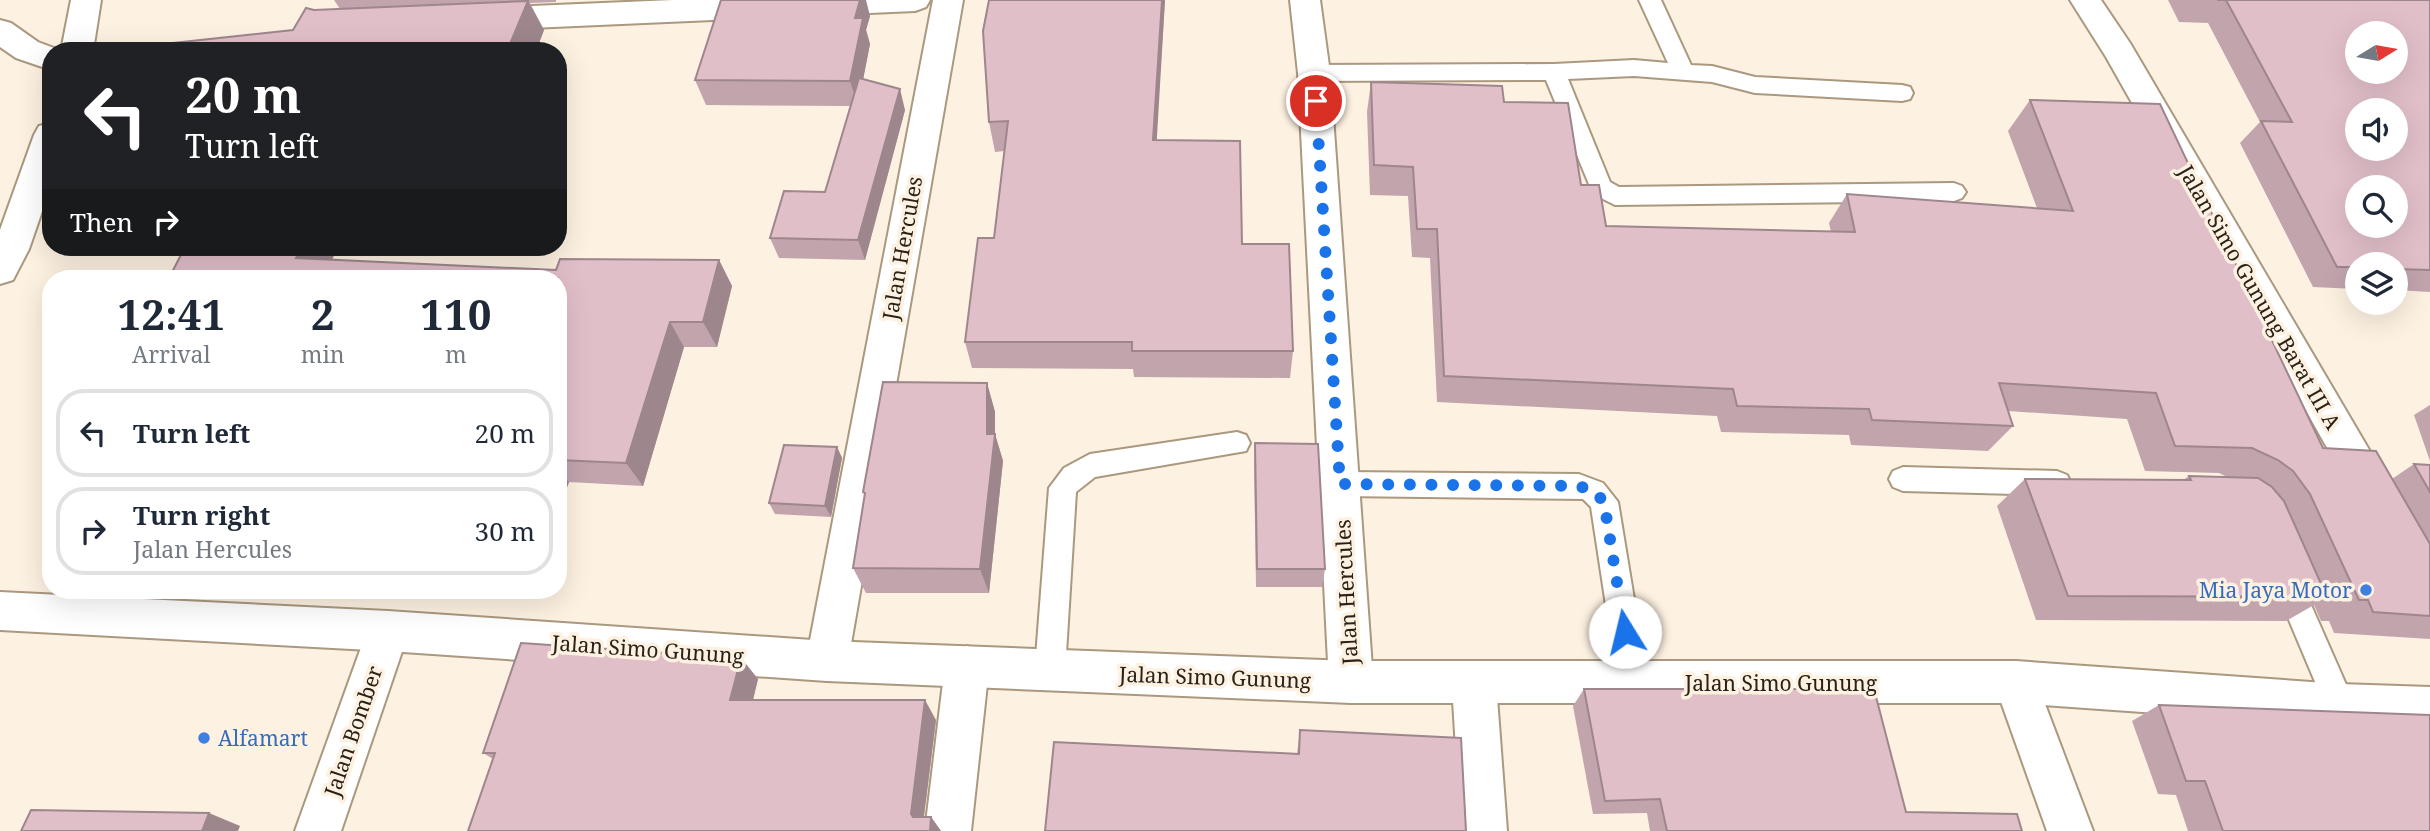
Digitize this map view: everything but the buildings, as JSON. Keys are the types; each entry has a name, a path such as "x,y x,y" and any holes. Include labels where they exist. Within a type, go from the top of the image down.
{"street":[{"path":"79,42 86,0"},
{"path":"460,20 915,0"},
{"name":"Jalan Hercules","path":"827,661 947,0"},
{"name":"Jalan Hercules","path":"1305,0 1314,74 1350,682"},
{"name":"Jalan Simo Gunung Barat III A","path":"2085,0 2119,51 2388,519"},
{"path":"0,31 27,50 42,56"},
{"path":"4,256 42,158"},
{"name":"Jalan Simo Gunung","path":"0,611 388,631 827,661 1350,682 2016,682 2340,705 2430,708"},
{"name":"Jalan Bomber","path":"318,831 388,631"},
{"path":"948,831 968,666"},
{"path":"2016,682 2070,831"},
{"path":"1474,684 1484,831"}],"lane":[{"path":"1650,0 1683,71"},
{"path":"1314,74 1554,72 1634,68 1712,74 1755,85 1902,93"},
{"path":"1554,72 1601,188 1615,196 1954,192"},
{"path":"1050,670 1063,488 1074,476 1090,467 1237,443"},
{"path":"1903,479 2081,484"},
{"path":"1340,484 1579,486 1594,491 1604,502 1633,684"},
{"path":"2276,556 2340,705"}],"place":[{"name":"Mia Jaya Motor","path":"2366,590"},
{"name":"Alfamart","path":"204,738"}],"route":[{"path":"1316,101 1340,484 1579,486 1594,491 1604,502 1625,632"}]}
